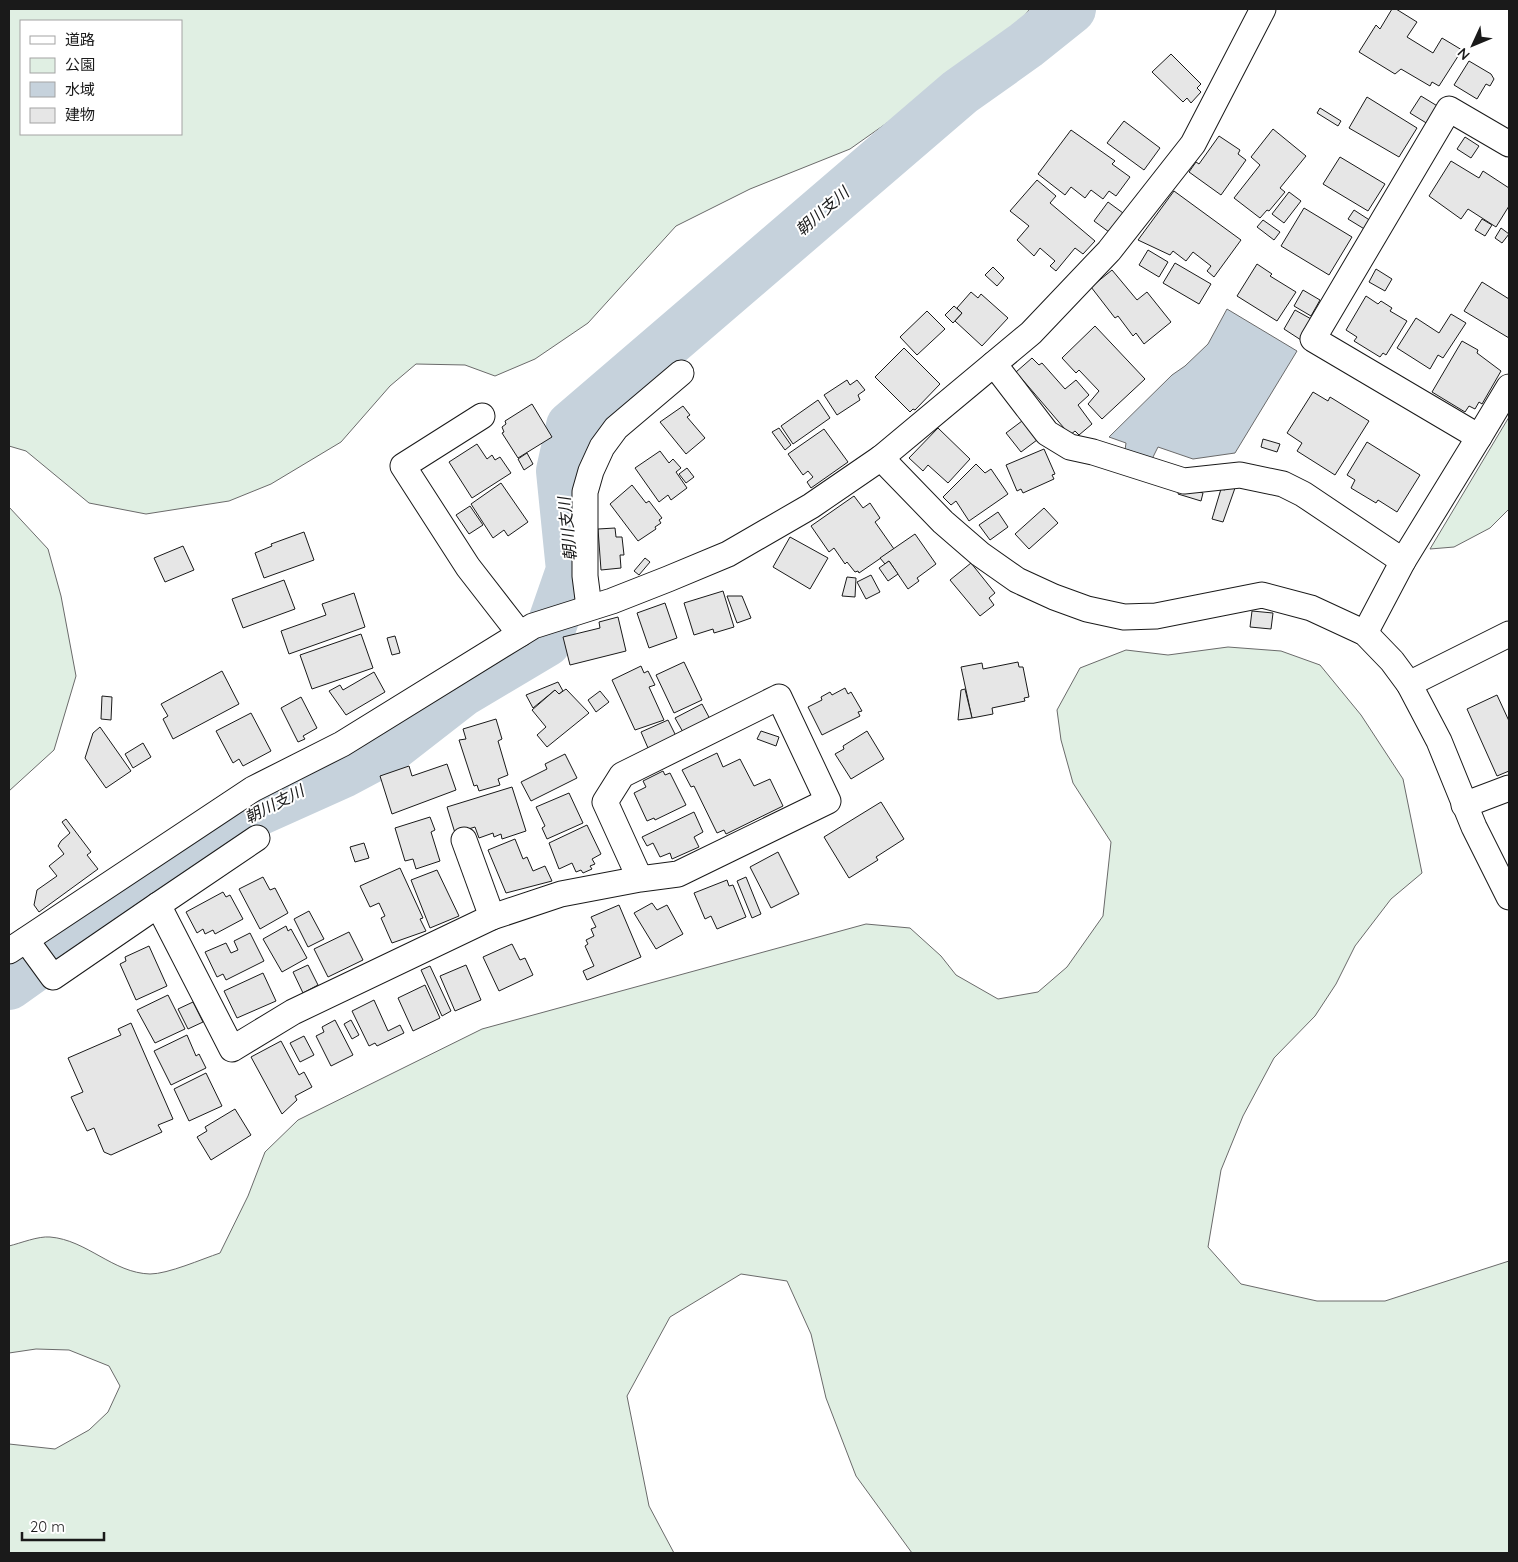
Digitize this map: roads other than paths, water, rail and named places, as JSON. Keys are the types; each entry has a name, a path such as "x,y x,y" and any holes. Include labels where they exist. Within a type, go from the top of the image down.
{"street":[{"path":"257,838 54,977 21,945 253,789 342,744 526,630 640,590 728,554 810,506 881,458 1031,332 1109,251 1193,144 1264,9"},
{"path":"1479,437 1313,339 1449,109 1509,144"},
{"path":"994,364 1048,433 1070,447 1093,452 1184,482 1240,475 1283,484 1303,494 1403,561"},
{"path":"580,611 585,576 585,492 591,472 602,447 616,428 682,373"},
{"path":"1365,633 1403,561 1509,387"},
{"path":"482,416 403,466 468,567 526,630"},
{"path":"881,458 943,522 980,554 1017,580 1054,597 1087,609 1124,617 1156,616 1262,595 1311,608 1365,633 1392,661 1409,684 1439,741 1464,805 1509,897"},
{"path":"1409,684 1509,634"},
{"path":"158,904 232,1049 293,1012 492,917 561,894 678,874 828,801 779,697 622,775 605,802 640,879"},
{"path":"1464,805 1509,788"},
{"path":"464,840 492,917"}],"water":[{"path":"1227,309 1297,351 1235,453 1193,459 1158,447 1152,459 1125,450 1126,443 1109,437 1172,375 1185,366 1208,344"}],"waterway":[{"name":"朝川支川","path":"9,985 245,817 343,773 390,748 462,692 546,642 571,570 561,471 571,426 960,92 1026,45 1071,9"}]}
